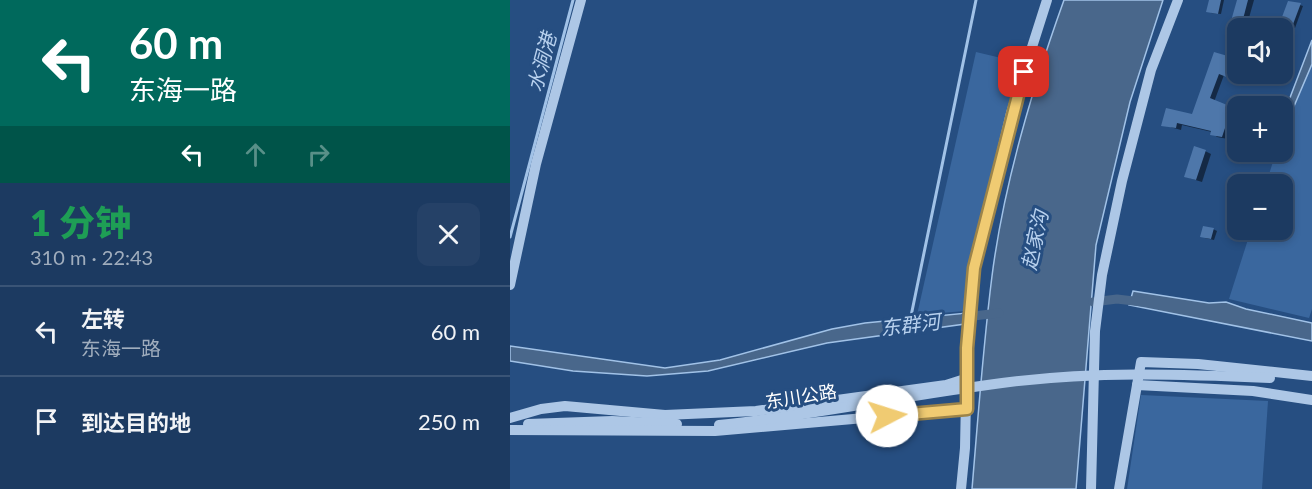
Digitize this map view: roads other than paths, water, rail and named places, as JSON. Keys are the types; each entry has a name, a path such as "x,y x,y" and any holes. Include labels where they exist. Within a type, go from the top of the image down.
{"street":[{"path":"510,285 537,164 581,0"},
{"path":"961,489 967,409 967,348 974,268 1011,113 1047,0"},
{"path":"1091,489 1095,331 1102,275 1122,181 1151,70 1178,0"},
{"path":"1119,489 1141,362 1198,364 1312,376"},
{"name":"东川公路","path":"510,424 612,421 719,425 1003,383 1087,375 1150,373 1270,378 1312,383"},
{"path":"510,418 541,409 565,406 665,415 756,411 946,385 968,378"},
{"path":"1137,386 1253,391 1312,400"},
{"path":"510,430 715,431 967,409"}],"water":[{"name":"赵家沟","path":"1064,0 1163,0 1130,102 1096,245 1076,489 972,489 997,241 1020,136"},
{"path":"1312,40 1312,64 1293,109 1293,96 1291,96"},
{"path":"1133,291 1209,303 1226,302 1246,309 1312,323 1312,341 1129,305"},
{"path":"967,313 965,324 827,343 708,371 647,376 573,371 510,361 510,346 665,368 720,360 832,329 865,323"}],"waterway":[{"name":"水洞港","path":"510,237 573,0"},
{"path":"910,321 976,0"},
{"name":"东群河","path":"1093,302 1117,299 1142,302"},
{"name":"东群河","path":"965,317 999,313"}]}
